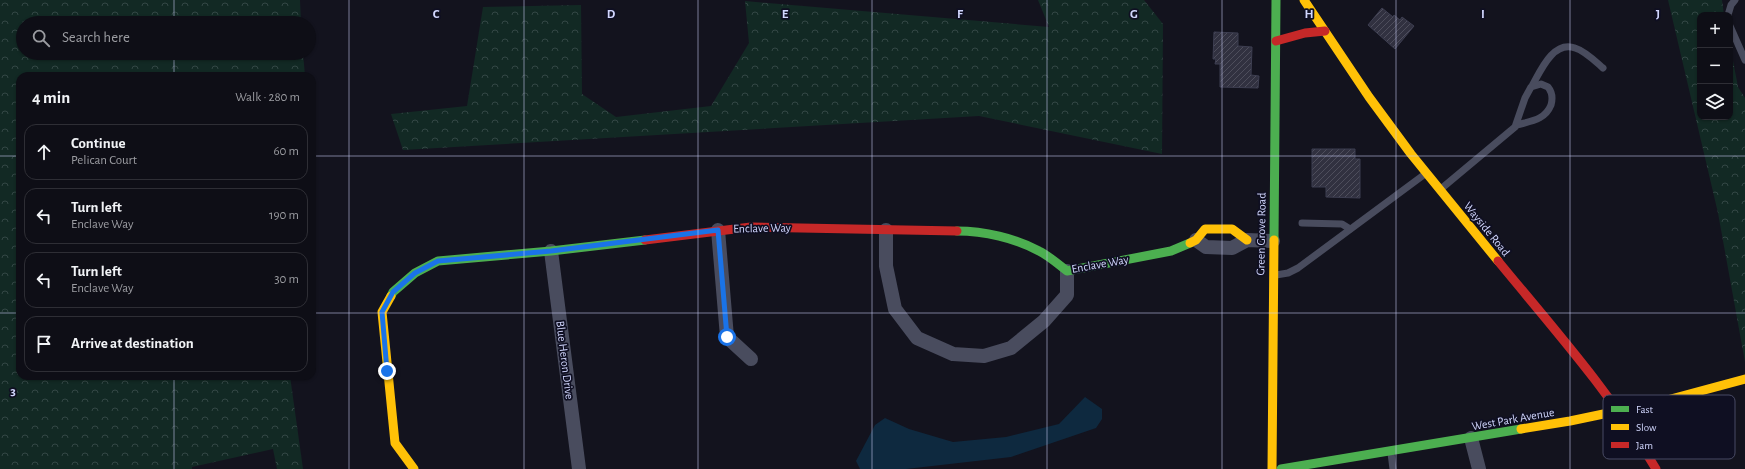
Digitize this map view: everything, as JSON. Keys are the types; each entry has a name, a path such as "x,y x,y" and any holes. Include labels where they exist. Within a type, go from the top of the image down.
{"street":[{"name":"Green Grove Road","path":"1272,469 1276,0"},
{"name":"Wayside Road","path":"1304,0 1369,97 1426,173 1606,395"},
{"path":"1276,41 1305,33 1325,31"},
{"name":"Enclave Way","path":"414,469 395,443 382,312 393,292 415,273 438,261 551,251 751,227 972,231 1014,241 1039,251 1067,271 1172,251 1196,240 1206,247 1232,248 1247,240 1273,241"},
{"path":"718,230 727,337 751,359"},
{"path":"886,230 886,266 895,310 917,338 954,354 984,356 1011,348 1044,321 1067,295 1067,271"},
{"name":"Blue Heron Drive","path":"551,251 578,469"},
{"name":"West Park Avenue","path":"1686,395 1745,379"},
{"name":"West Park Avenue","path":"1281,469 1471,438 1603,414"},
{"path":"1471,438 1479,469"},
{"name":"Wayside Road","path":"1650,459 1656,469"}],"lane":[{"path":"1729,12 1731,5 1735,0"},
{"path":"1733,33 1745,60"},
{"path":"1515,127 1525,98 1553,53 1560,48 1576,48 1603,68"},
{"path":"1440,190 1515,127 1539,119 1549,109 1552,99 1548,87 1541,84 1532,86"},
{"path":"1273,276 1288,273 1298,268 1426,173"},
{"path":"1302,223 1342,224 1350,229"},
{"path":"1390,450 1393,469"}],"green space":[{"path":"0,0 300,0 301,16 16,16 16,60 304,60 305,72 16,72 16,380 291,380 303,469 277,469 273,449 192,467 192,469 0,469"},
{"path":"1038,0 1144,0 1163,24 1162,154 979,116 403,150 391,114 467,106 483,7 581,5 582,94 616,117 711,106 749,43 745,1 1049,27"},
{"path":"1668,0 1722,0 1724,12 1697,12 1697,120 1733,120 1733,61 1738,87 1745,98 1745,362 1718,213"}],"water":[{"path":"1085,397 1102,409 1102,419 1096,428 1011,457 906,469 860,469 856,461 875,425 885,418 909,429 953,442 1006,437 1059,424"}],"building":[{"path":"1382,8 1393,17 1394,15 1400,20 1402,17 1414,26 1395,49 1368,25"},
{"path":"1214,32 1238,33 1238,46 1252,47 1251,75 1259,76 1258,88 1220,87 1220,64 1215,64 1216,59 1213,59"},
{"path":"1312,149 1355,149 1355,159 1360,159 1360,198 1326,197 1326,187 1312,187"}],"traffic: fast":[{"path":"1274,240 1276,0"},
{"path":"957,231 978,232 1020,242 1043,253 1067,271 1171,251 1190,243"},
{"path":"391,296 393,292 415,273 438,261 551,251 645,240"},
{"path":"1281,469 1521,429"}],"traffic: slow":[{"path":"1304,0 1369,97 1411,154 1498,261"},
{"path":"1190,243 1196,240 1205,229 1232,229 1247,240"},
{"path":"1272,469 1274,240"},
{"path":"391,296 382,312 395,443 414,469"},
{"path":"1686,395 1745,379"},
{"path":"1521,429 1603,414"}],"traffic: jam":[{"path":"1276,41 1305,33 1325,31"},
{"path":"645,240 751,227 957,231"},
{"path":"1498,261 1561,336 1606,395"},
{"path":"1650,459 1656,469"}],"route":[{"path":"387,371 382,312 393,292 415,273 438,261 551,251 718,230 727,337"}]}
